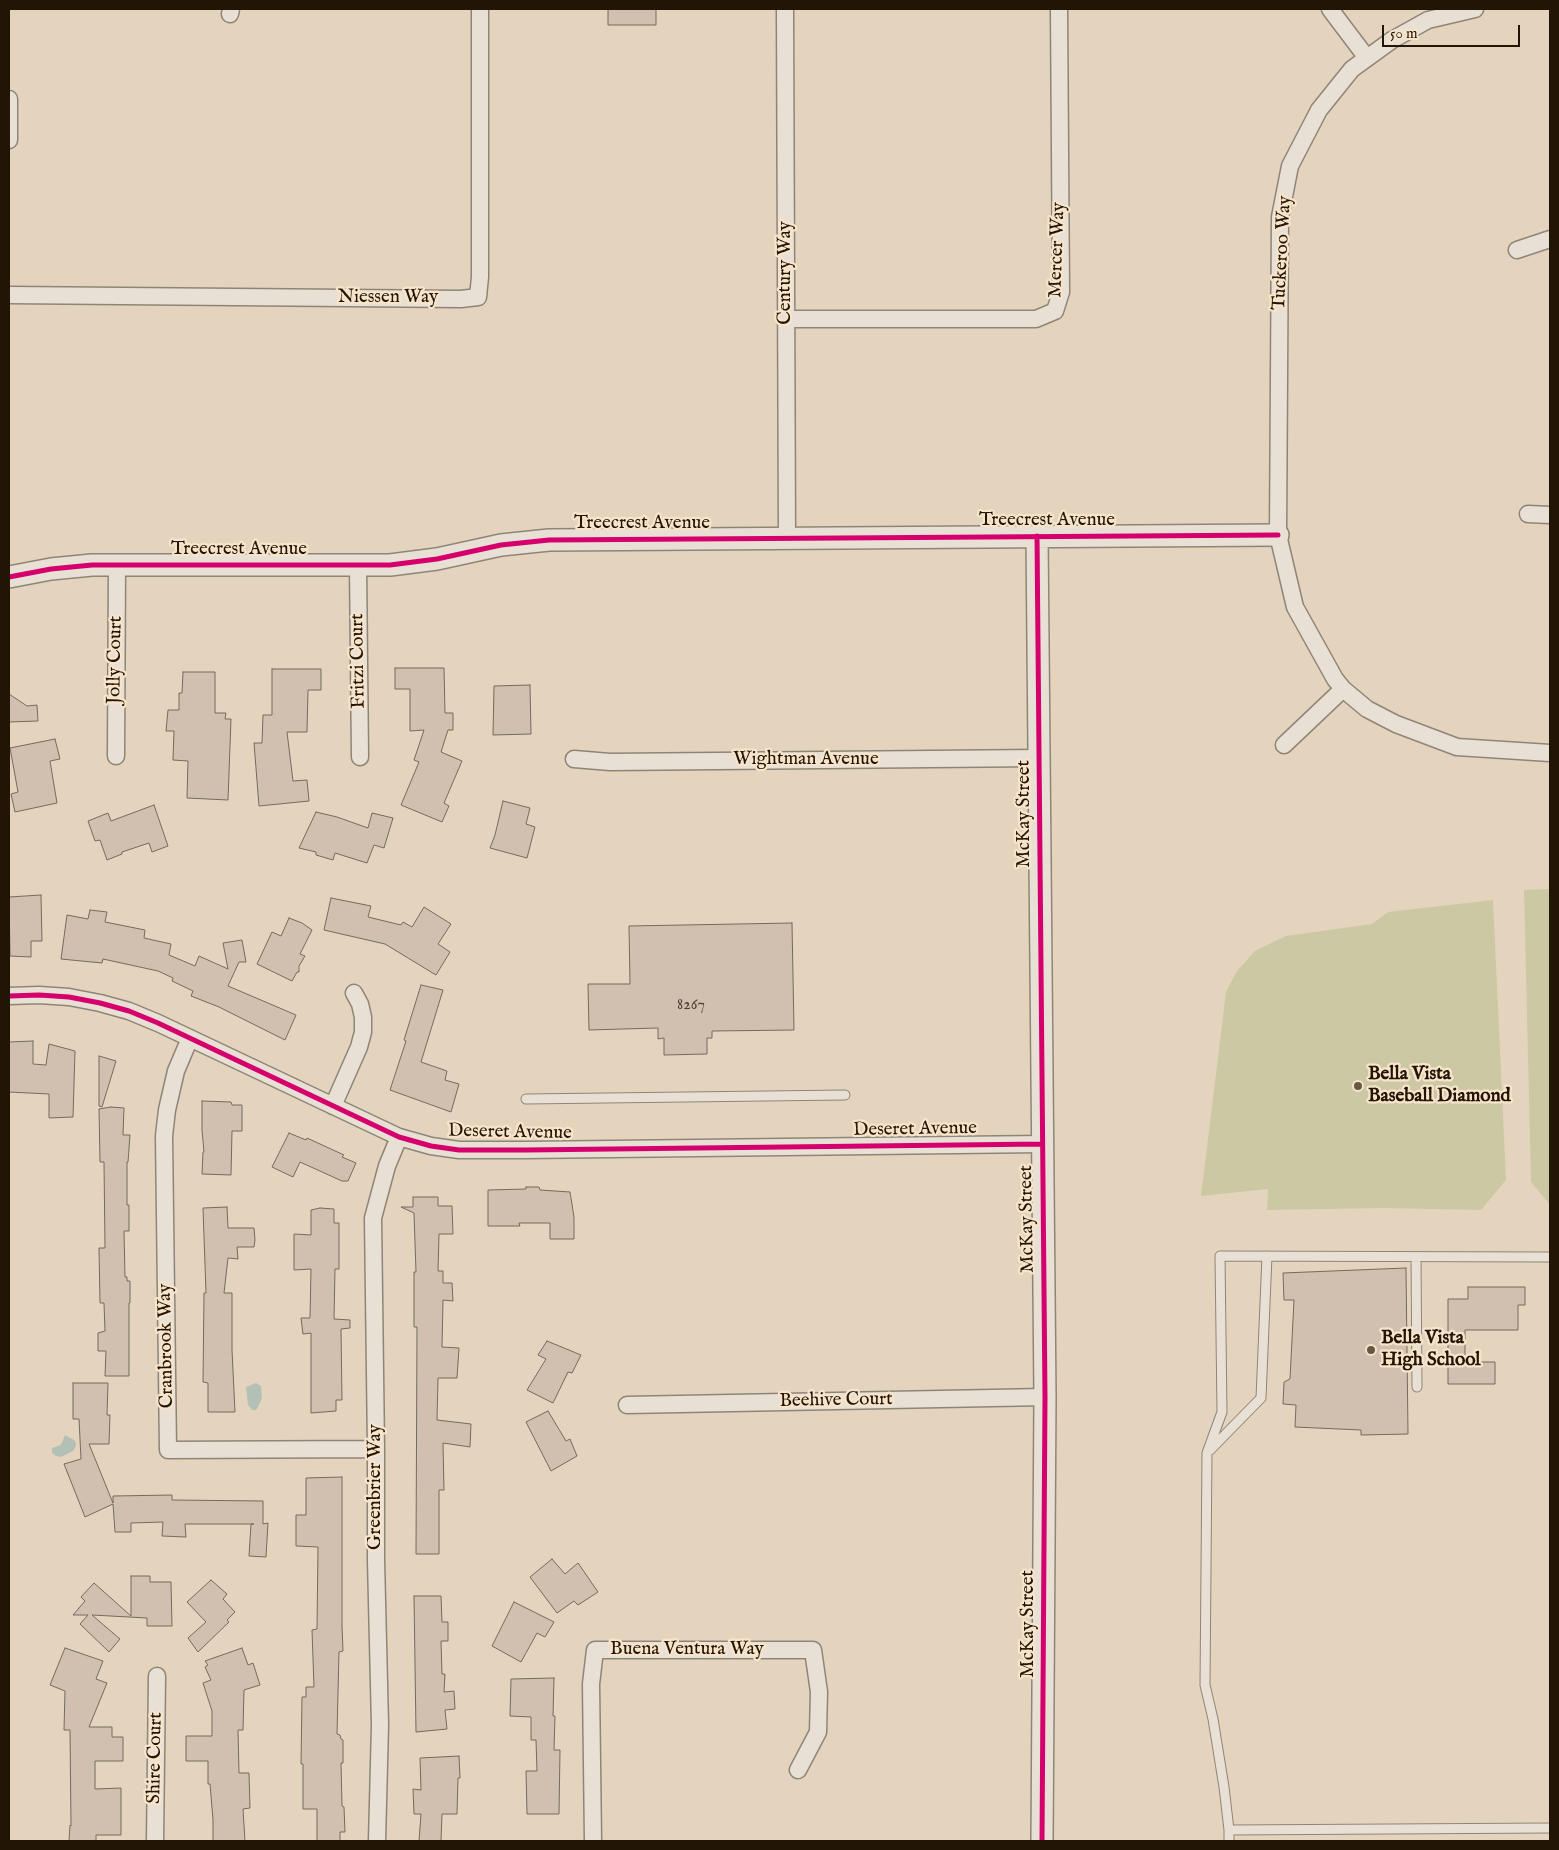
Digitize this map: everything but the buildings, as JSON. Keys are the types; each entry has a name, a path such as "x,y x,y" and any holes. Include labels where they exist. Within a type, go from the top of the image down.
{"street":[{"name":"Niessen Way","path":"9,295 461,299 478,297 480,277 480,9"},
{"name":"Century Way","path":"785,9 787,538"},
{"name":"Mercer Way","path":"786,319 1036,318 1055,311 1061,292 1059,9"},
{"path":"1330,9 1367,58"},
{"name":"Tuckeroo Way","path":"1475,9 1428,20 1392,40 1352,69 1319,110 1290,166 1280,217 1278,535 1294,607 1335,679 1343,689 1367,710 1396,724 1457,747 1550,753"},
{"path":"9,99 9,140"},
{"path":"1517,250 1550,238"},
{"path":"1528,514 1550,515"},
{"name":"Treecrest Avenue","path":"9,577 51,568 92,565 390,565 437,559 501,545 533,541 1278,535"},
{"name":"McKay Street","path":"1037,536 1045,1397 1042,1841"},
{"name":"Jolly Court","path":"116,756 117,565"},
{"name":"Fritzi Court","path":"358,566 360,756"},
{"path":"1284,745 1343,689"},
{"name":"Wightman Avenue","path":"574,759 610,762 1039,758"},
{"path":"333,1106 359,1047 363,1032 362,1011 354,993"},
{"name":"Deseret Avenue","path":"9,996 61,996 100,1003 129,1012 190,1038 399,1137 431,1146 459,1150 1042,1144"},
{"name":"Cranbrook Way","path":"190,1038 176,1071 167,1110 164,1136 168,1450 376,1449"},
{"name":"Greenbrier Way","path":"377,1841 380,1725 376,1560 373,1218 387,1166 399,1137"},
{"name":"Beehive Court","path":"627,1404 1045,1397"},
{"name":"Buena Ventura Way","path":"593,1841 591,1684 595,1650 813,1650 819,1692 818,1732 798,1770"},
{"name":"Shire Court","path":"155,1841 157,1676"}],"lane":[{"path":"526,1100 845,1095"},
{"path":"1229,1841 1221,1768 1205,1684 1207,1453 1222,1412 1220,1256 1550,1257"},
{"path":"1207,1453 1261,1398 1267,1256"},
{"path":"1416,1257 1417,1386"},
{"path":"1229,1830 1550,1828"}],"shaded area":[{"path":"1550,889 1550,1205 1531,1182 1524,890"},
{"name":"Bella Vista Baseball Diamond","path":"1493,900 1506,1180 1481,1210 1382,1208 1267,1210 1268,1189 1201,1196 1226,992 1237,971 1255,951 1286,936 1372,924 1388,912"},
{"path":"256,1383 261,1386 262,1398 256,1410 252,1410 248,1405 246,1387"},
{"path":"65,1435 74,1440 76,1446 73,1451 61,1457 56,1456 52,1453 52,1448 61,1445"}],"cycle path":[{"path":"9,577 51,569 92,565 390,565 437,559 501,545 549,540 1278,535"},
{"path":"1037,536 1045,1397 1042,1841"},
{"path":"9,996 69,997 129,1011 399,1137 431,1146 459,1150 526,1150 1042,1144"}],"place":[{"name":"Bella Vista Baseball Diamond","path":"1358,1086"},
{"name":"Bella Vista High School","path":"1371,1350"}]}
